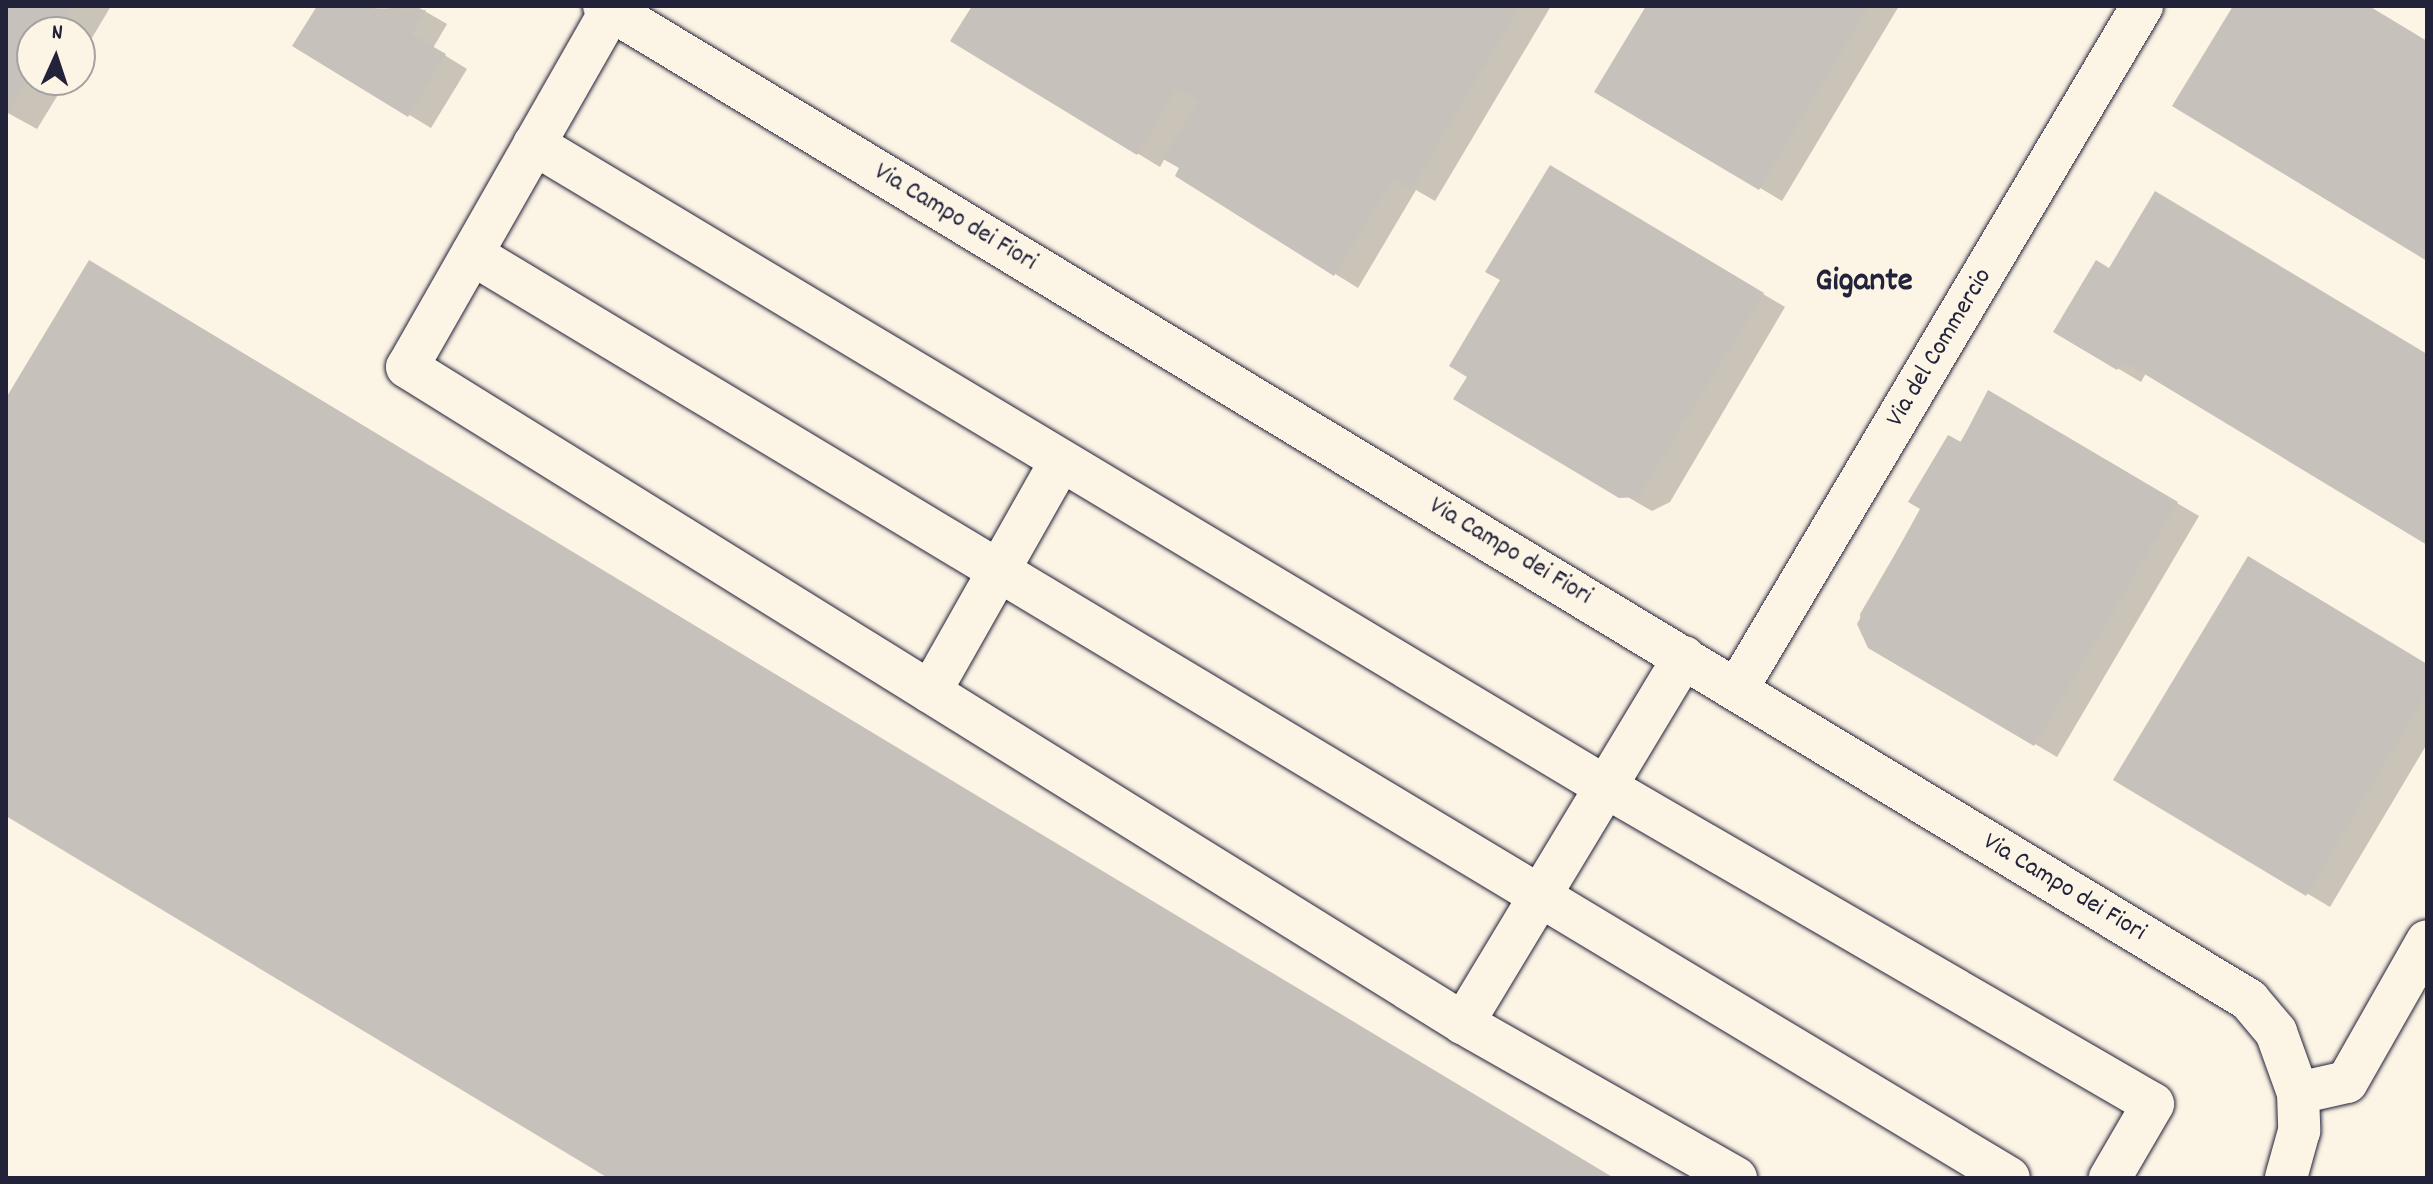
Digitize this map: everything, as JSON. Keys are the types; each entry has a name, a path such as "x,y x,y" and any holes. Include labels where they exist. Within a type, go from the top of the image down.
{"street":[{"name":"Via del Commercio","path":"1737,689 2142,6"},
{"name":"Via Campo dei Fiori","path":"607,8 2249,1000 2276,1032 2298,1093 2299,1131 2286,1178"},
{"path":"607,8 534,144 407,367 1463,1023 1736,1178"},
{"path":"534,144 1606,787 2153,1104 2110,1178"},
{"path":"472,254 1538,898 2009,1178"},
{"path":"930,692 1000,574 1061,460"},
{"path":"1463,1023 1684,657"},
{"path":"2298,1093 2347,1082 2427,941"}],"building":[{"path":"6,6 72,6 66,16 16,16 18,96 6,116"},
{"path":"317,6 426,10 411,34 446,54 408,117 292,46"},
{"path":"972,6 1520,6 1411,190 1393,178 1334,276 1175,176 1179,168 1163,159 1198,101 1177,88 1137,155 950,41"},
{"path":"1646,6 1869,6 1759,190 1594,92"},
{"path":"2233,6 2369,6 2427,41 2427,261 2172,106"},
{"path":"1550,165 1764,293 1638,497 1619,498 1453,399 1467,377 1449,366 1500,280 1485,272"},
{"path":"2155,191 2427,354 2427,545 2123,361 2117,370 2053,332 2096,260 2109,268"},
{"path":"89,260 1614,1178 608,1178 6,816 6,398"},
{"path":"1988,390 2178,502 2034,746 1868,648 1857,624 1920,509 1908,502 1948,435 1961,442"},
{"path":"2248,556 2427,664 2427,693 2306,896 2113,780"}],"district":[{"name":"Gigante","path":"1864,283"}]}
